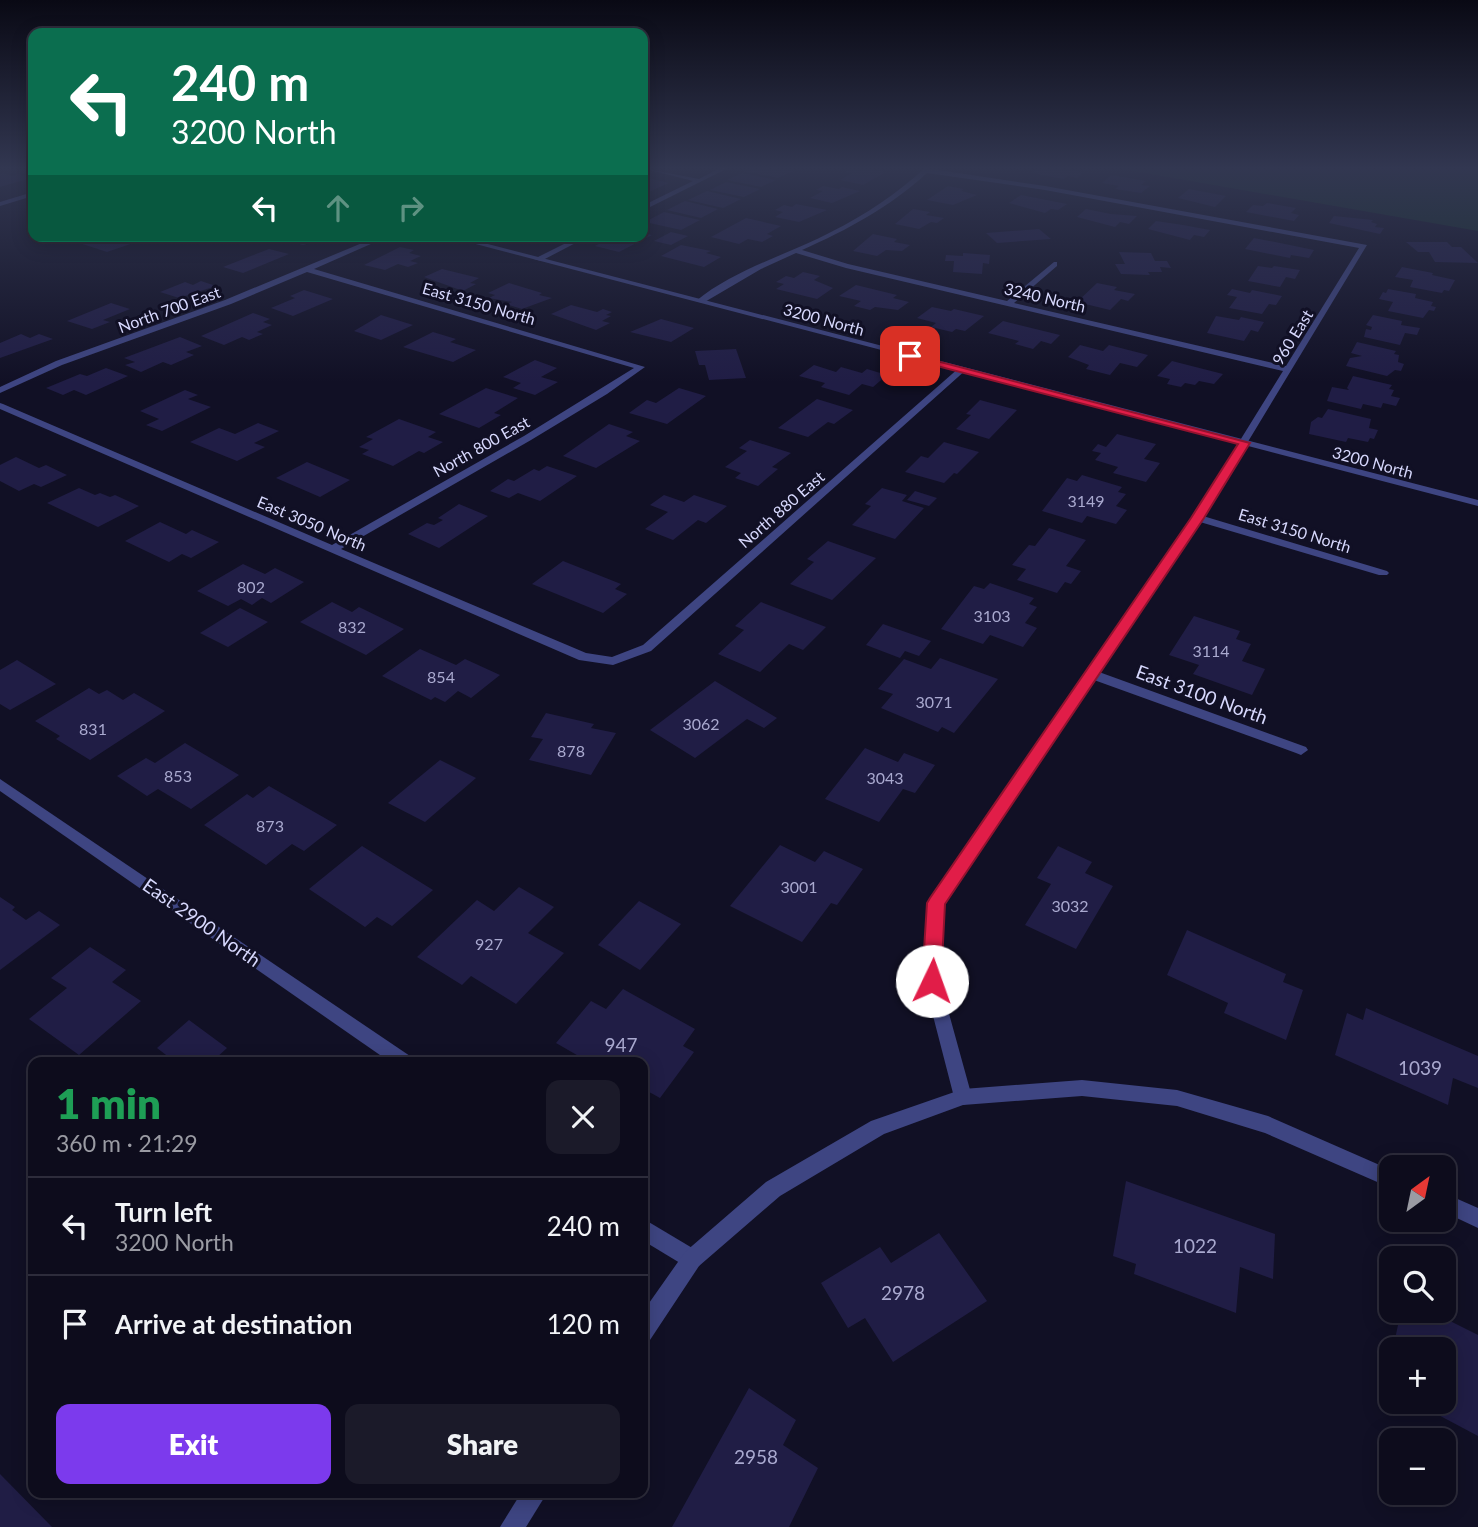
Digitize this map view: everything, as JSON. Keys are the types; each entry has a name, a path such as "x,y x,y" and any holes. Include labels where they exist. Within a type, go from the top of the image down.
{"street":[{"path":"700,301 758,267 821,239"},
{"name":"960 East","path":"963,1097 932,981 936,903 1197,518 1364,247 1322,239"},
{"name":"North 700 East","path":"0,390 59,363 228,302 372,242"},
{"name":"3200 North","path":"471,242 1478,503"},
{"path":"538,259 573,242"},
{"name":"3240 North","path":"796,251 846,266 1288,369"},
{"path":"1009,303 1054,264"},
{"name":"East 3150 North","path":"307,269 641,367"},
{"name":"North 800 East","path":"333,549 421,496 523,443 641,367"},
{"name":"North 880 East","path":"613,661 647,649 962,369"},
{"name":"East 3050 North","path":"0,406 583,657 613,661"},
{"name":"East 3150 North","path":"1197,518 1383,573"},
{"name":"East 3100 North","path":"1091,674 1301,750"},
{"name":"East 2900 North","path":"0,784 397,1057"},
{"path":"648,1323 692,1259 773,1189 878,1127 963,1097 1082,1088 1177,1098 1268,1125 1379,1174"},
{"path":"1456,1208 1478,1218"},
{"path":"648,1232 692,1259"},
{"path":"512,1527 532,1498"}],"building":[{"path":"657,239 682,239 671,245 654,241"},
{"path":"720,239 748,239 739,244"},
{"path":"867,239 897,239 894,242 910,245 902,251 886,250 877,256 853,251"},
{"path":"993,239 1047,239 997,243"},
{"path":"1253,239 1260,239 1314,250 1309,258 1291,255 1290,258 1245,249"},
{"path":"76,242 136,242 107,252"},
{"path":"292,242 313,242 303,245"},
{"path":"603,242 638,242 619,252 595,246"},
{"path":"1406,242 1447,242 1452,247 1461,247 1478,263 1435,262 1429,252 1418,252"},
{"path":"681,245 711,251 706,253 721,257 704,267 661,256"},
{"path":"400,247 414,250 409,253 421,256 410,261 418,263 408,267 398,264 385,270 364,265"},
{"path":"269,249 289,254 243,273 223,267"},
{"path":"1119,252 1151,253 1155,261 1167,261 1171,268 1160,267 1162,272 1148,272 1150,275 1121,274 1115,264 1125,264"},
{"path":"963,253 990,255 989,264 983,263 982,274 953,272 954,261 945,261 946,255 963,256"},
{"path":"1258,266 1300,270 1295,279 1286,277 1280,287 1248,281"},
{"path":"1402,267 1455,280 1449,291 1444,290 1442,293 1410,287 1413,280 1395,277"},
{"path":"442,269 479,278 470,283 476,284 463,291 424,277"},
{"path":"803,272 820,276 814,280 833,288 817,299 776,289 784,284 776,282 786,276 794,278"},
{"path":"201,281 216,286 179,298 160,292 185,282 193,285"},
{"path":"509,283 552,298 522,309 506,304 512,302 489,298 495,295 488,293"},
{"path":"1097,283 1135,294 1128,301 1121,299 1110,310 1077,302"},
{"path":"856,285 897,295 893,298 909,302 898,310 875,307 870,310 854,306 861,301 839,296"},
{"path":"1232,289 1282,296 1276,305 1269,304 1262,314 1229,308 1237,297 1227,295"},
{"path":"1388,289 1416,294 1415,298 1433,302 1431,306 1436,307 1434,311 1429,310 1423,318 1388,311 1393,302 1379,299"},
{"path":"304,290 333,299 293,316 271,308 295,298 290,296"},
{"path":"111,303 130,309 103,320 110,322 92,329 67,321"},
{"path":"571,305 597,312 603,309 612,312 606,315 611,316 602,321 610,323 596,330 551,314"},
{"path":"932,307 984,316 965,331 956,329 952,332 931,327 936,323 917,318"},
{"path":"253,313 270,319 263,322 272,325 257,332 263,334 249,340 242,337 224,345 201,336"},
{"path":"381,315 413,325 381,340 354,331"},
{"path":"1373,315 1402,321 1401,325 1420,328 1417,335 1405,333 1400,345 1364,337 1366,329 1371,330 1372,327 1366,325"},
{"path":"1216,316 1239,320 1241,317 1264,322 1258,332 1251,330 1244,341 1207,333"},
{"path":"661,319 694,328 671,342 630,332"},
{"path":"1003,321 1060,335 1051,344 1041,341 1033,349 1015,344 1019,341 988,333"},
{"path":"433,332 456,339 450,342 476,350 453,362 403,347"},
{"path":"21,334 30,338 39,334 53,339 0,358 0,343"},
{"path":"180,337 202,346 186,352 194,355 171,365 163,362 141,372 125,365 135,362 124,358"},
{"path":"1357,342 1396,351 1394,354 1399,355 1398,362 1404,364 1401,371 1395,370 1387,376 1346,366 1350,358 1362,356 1351,353"},
{"path":"1080,345 1103,351 1109,345 1148,355 1137,367 1120,363 1110,375 1086,369 1089,365 1068,357"},
{"path":"736,349 746,378 709,380 705,365 699,365 695,351"},
{"path":"535,360 557,368 541,377 558,382 535,395 513,388 521,383 503,377"},
{"path":"1172,361 1223,374 1214,384 1199,381 1195,385 1185,383 1181,387 1167,384 1170,379 1157,376"},
{"path":"814,365 836,372 841,367 862,373 867,369 887,375 873,387 862,384 849,395 821,387 825,383 799,376"},
{"path":"106,368 128,376 86,395 74,390 63,395 46,388 80,374 87,376"},
{"path":"1353,376 1392,385 1389,389 1394,390 1391,396 1400,398 1396,406 1383,403 1381,408 1363,404 1361,409 1327,401 1332,387 1349,390 1347,388"},
{"path":"486,388 518,398 494,413 501,415 479,428 439,414"},
{"path":"679,388 706,396 667,424 629,413 647,400 656,403"},
{"path":"185,390 198,395 188,399 211,407 162,431 146,425 159,419 140,411"},
{"path":"817,399 853,410 834,424 828,422 808,437 778,428"},
{"path":"980,400 1017,410 989,439 956,429 971,415 966,414"},
{"path":"1328,409 1371,419 1369,428 1378,430 1374,439 1370,438 1368,442 1348,438 1346,442 1309,434 1311,422 1318,417 1322,418"},
{"path":"399,419 436,432 428,437 443,442 424,453 419,451 393,466 362,454 369,450 359,447 373,439 366,437"},
{"path":"258,423 279,431 254,443 265,447 237,461 190,442 219,428 235,434"},
{"path":"609,424 633,432 626,436 640,441 596,468 563,456"},
{"path":"1117,434 1156,444 1144,459 1160,463 1146,482 1113,473 1118,467 1095,460 1101,453 1092,451 1098,444 1106,447"},
{"path":"750,440 791,453 772,467 778,469 758,486 735,478 741,473 725,467 747,451 739,448"},
{"path":"944,442 979,452 944,483 905,472 921,456 928,458"},
{"path":"16,457 39,468 46,465 67,475 41,487 34,484 19,491 0,481 0,465"},
{"path":"307,462 350,480 320,497 276,478"},
{"path":"547,466 577,476 540,501 518,493 509,498 490,491 508,479 514,481 534,469 539,471"},
{"path":"1082,475 1122,487 1118,492 1126,494 1116,506 1127,510 1116,524 1087,516 1082,523 1042,511 1067,478 1077,481"},
{"path":"79,488 95,495 115,495 139,506 98,527 47,503"},
{"path":"882,488 907,495 902,501 924,508 895,539 852,525 871,506 865,504"},
{"path":"915,491 937,498 929,506 907,500"},
{"path":"664,495 684,502 694,495 727,506 706,523 698,520 673,540 645,529 668,512 650,505"},
{"path":"459,504 488,516 439,548 408,534 427,523 434,525 443,520 438,518"},
{"path":"160,522 186,534 192,530 219,542 191,558 182,554 169,562 125,541"},
{"path":"1049,528 1086,540 1066,566 1081,571 1071,584 1065,582 1057,593 1017,580 1026,569 1012,565 1029,545 1035,546"},
{"path":"828,541 876,558 832,600 790,584 814,562 807,559"},
{"path":"563,561 621,584 615,589 627,594 603,613 532,584"},
{"path":"243,564 265,574 275,568 304,582 271,603 262,598 252,605 241,599 228,606 197,591"},
{"path":"990,583 1034,598 1029,604 1037,607 1025,623 1037,628 1023,647 990,635 983,644 941,629 974,586 984,589"},
{"path":"332,602 352,612 359,607 404,629 366,655 300,622"},
{"path":"761,602 826,627 803,650 789,644 760,672 718,654 744,630 735,626"},
{"path":"240,608 268,622 228,647 200,633"},
{"path":"1194,616 1240,631 1236,639 1251,644 1242,661 1265,669 1252,695 1193,674 1199,665 1169,655"},
{"path":"883,624 931,641 919,656 905,651 900,658 866,645"},
{"path":"420,649 456,665 465,659 500,675 471,698 458,691 445,702 435,697 431,700 382,676"},
{"path":"940,658 998,679 954,733 942,727 938,732 881,708 893,694 878,689 904,659 931,669"},
{"path":"17,660 56,684 10,710 0,704 0,670"},
{"path":"715,681 777,718 764,728 747,719 695,758 650,730"},
{"path":"89,688 99,694 107,690 123,700 134,693 165,711 90,760 56,739 60,736 35,721"},
{"path":"546,713 594,724 591,728 616,733 591,775 529,760 543,739 531,737"},
{"path":"185,743 239,775 191,809 158,789 147,796 117,776 146,758 155,763"},
{"path":"865,748 898,762 904,753 935,765 915,793 903,789 879,822 825,799"},
{"path":"440,760 476,778 425,822 388,803"},
{"path":"269,786 337,825 304,851 292,844 266,865 204,825 247,794 253,798"},
{"path":"780,845 815,862 824,851 863,869 837,905 831,903 802,942 730,906"},
{"path":"362,846 433,890 392,926 377,917 365,927 309,889"},
{"path":"1058,846 1092,862 1085,873 1113,886 1076,949 1025,925 1051,884 1037,878"},
{"path":"519,887 554,907 528,933 564,953 516,1004 471,976 462,985 417,957 477,900 494,911"},
{"path":"0,897 15,907 12,910 26,920 39,911 60,925 0,970"},
{"path":"639,901 681,924 640,970 598,945"},
{"path":"1187,930 1286,974 1283,982 1303,990 1286,1040 1224,1013 1228,1003 1167,975"},
{"path":"90,947 126,970 112,982 141,1001 79,1055 29,1019 67,988 51,978"},
{"path":"623,989 695,1029 683,1046 694,1052 660,1098 648,1091 648,1057 580,1057 556,1043 591,1001 606,1009"},
{"path":"1366,1008 1478,1056 1478,1088 1453,1078 1448,1105 1335,1055 1347,1013 1363,1020"},
{"path":"189,1020 227,1048 217,1057 169,1057 157,1048"},
{"path":"1126,1181 1275,1234 1273,1279 1240,1267 1236,1313 1134,1274 1136,1264 1113,1256"},
{"path":"939,1233 987,1301 893,1362 865,1318 848,1328 821,1283 880,1247 891,1263"},
{"path":"1398,1323 1454,1323 1478,1335 1478,1436 1437,1414 1456,1414 1456,1337 1395,1337"},
{"path":"749,1388 796,1420 783,1445 818,1468 789,1527 672,1527"},
{"path":"0,1474 52,1527 0,1527"}],"route":[{"path":"910,356 1244,443 1197,518 936,903 932,981"}]}
